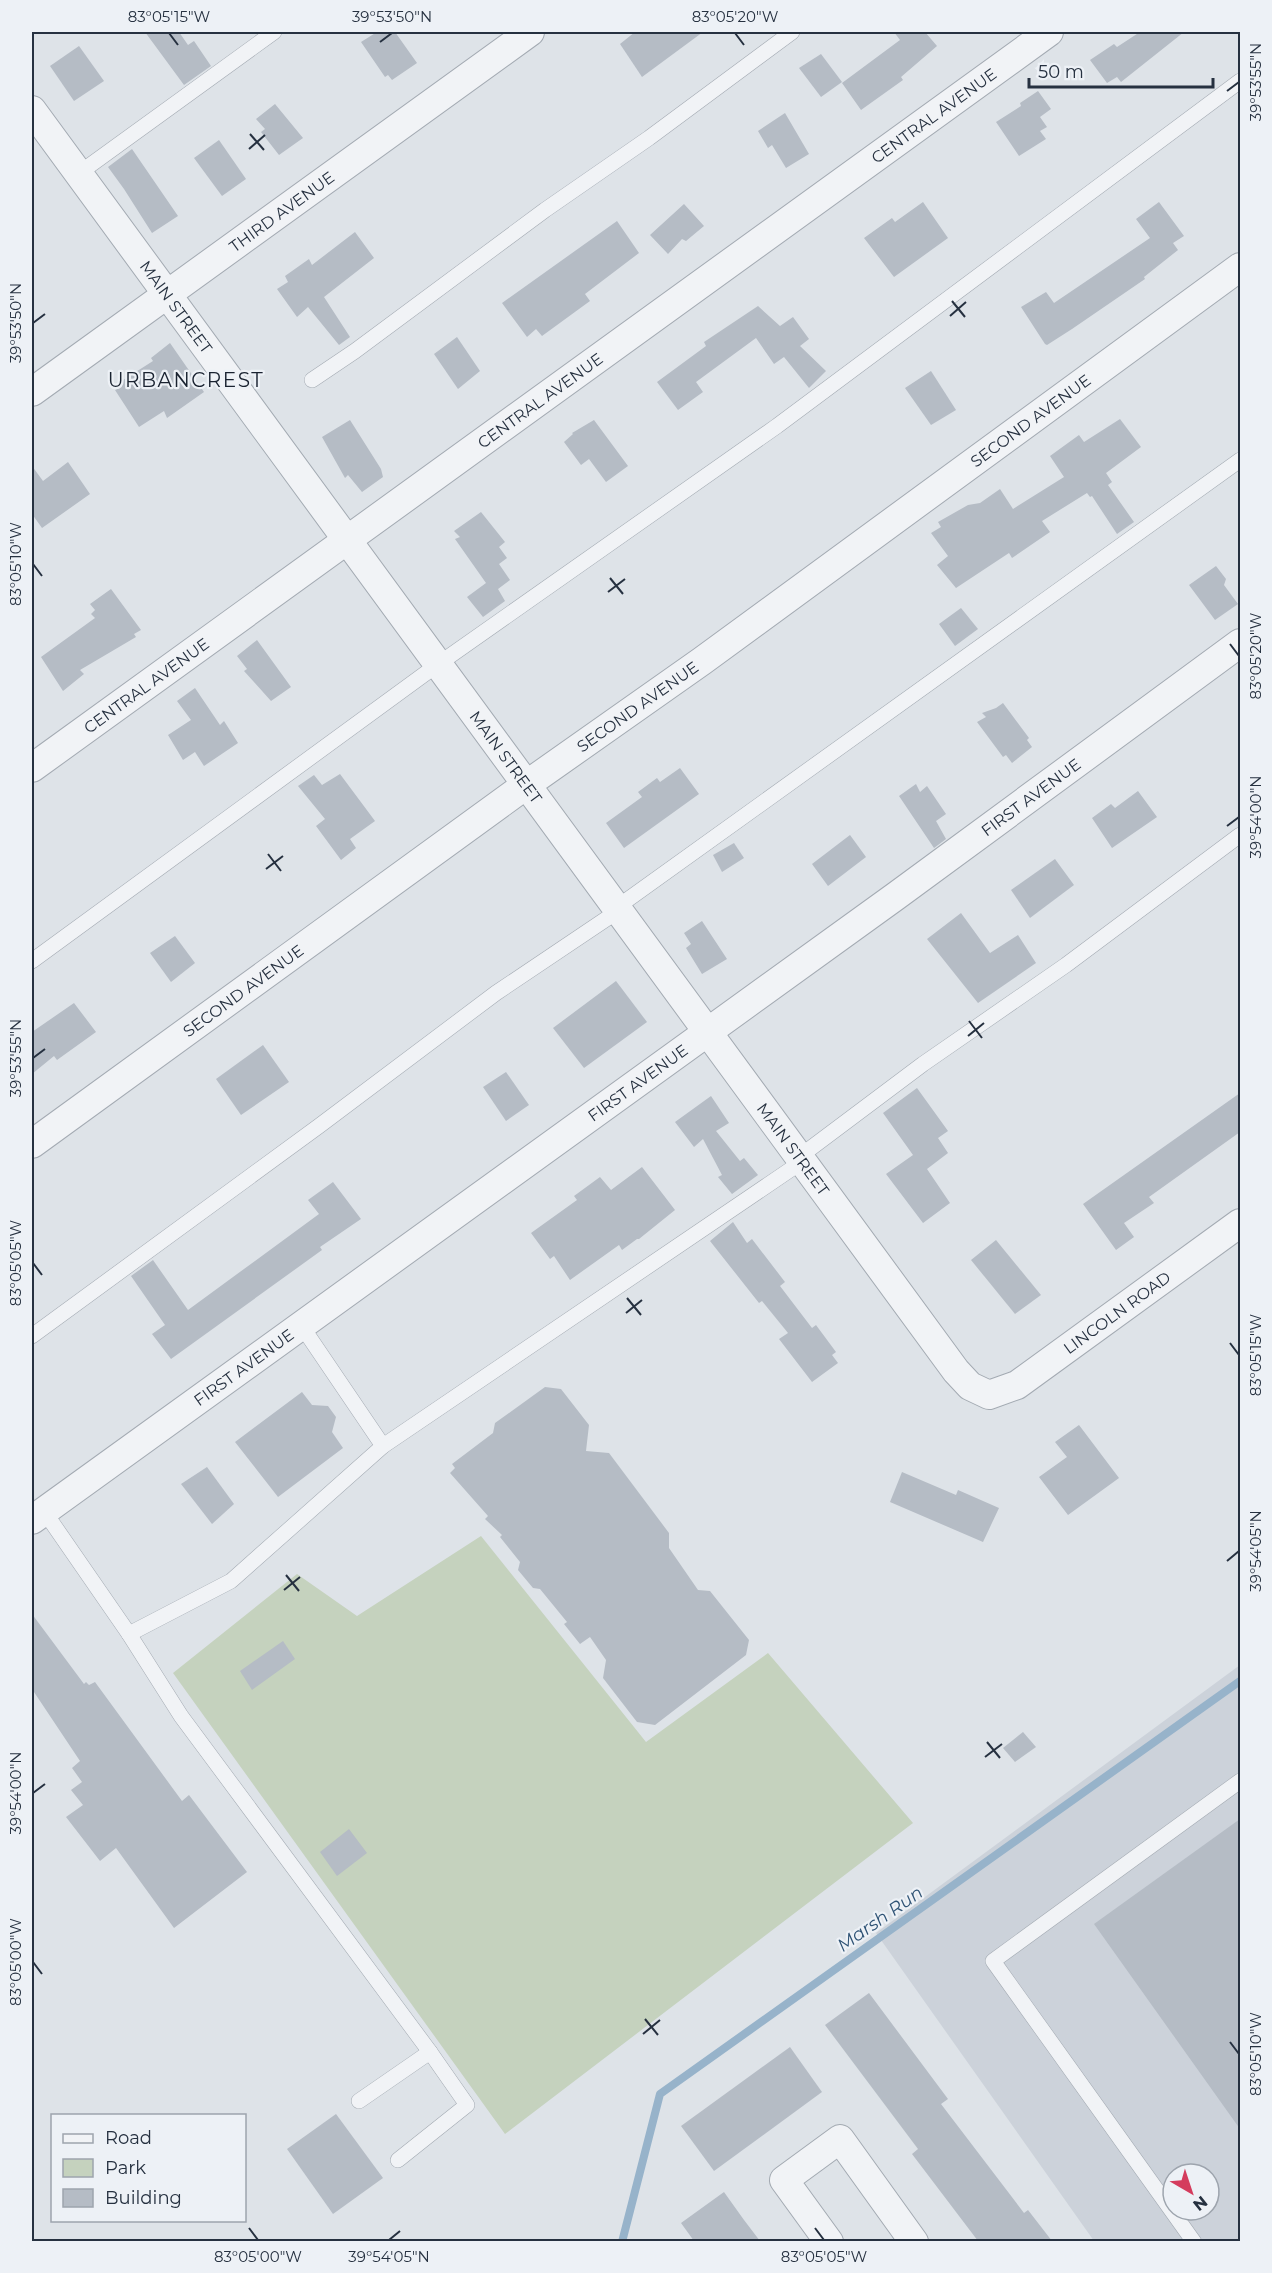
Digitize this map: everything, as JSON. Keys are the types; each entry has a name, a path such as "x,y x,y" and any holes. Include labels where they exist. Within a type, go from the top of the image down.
{"street":[{"name":"THIRD AVENUE","path":"32,392 530,32"},
{"name":"CENTRAL AVENUE","path":"32,768 1049,32"},
{"name":"MAIN STREET","path":"32,110 956,1371 970,1386 989,1395"},
{"name":"SECOND AVENUE","path":"32,1144 526,785 702,661 1240,267"},
{"name":"FIRST AVENUE","path":"38,1515 896,896 1240,643"},
{"name":"LINCOLN ROAD","path":"989,1395 1017,1385 1240,1223"},
{"path":"829,2241 784,2180 840,2139 914,2241"}],"lane":[{"path":"78,174 273,32"},
{"path":"312,380 355,351 545,210 649,138 792,32"},
{"path":"32,961 437,665 777,426 1240,81"},
{"path":"32,1336 310,1133 496,993 617,910 1240,460"},
{"path":"129,1634 231,1581 383,1446 801,1159 923,1064 1066,966 1240,835"},
{"path":"301,1324 383,1446"},
{"path":"38,1515 129,1634 181,1716 468,2105 398,2160"},
{"path":"1194,2241 993,1960 1240,1781"},
{"path":"359,2101 430,2052"}],"shaded area":[{"path":"1240,1665 1240,2241 1094,2241 876,1933"}],"green space":[{"path":"481,1536 646,1742 768,1653 913,1823 505,2134 173,1673 297,1574 357,1616"}],"building":[{"path":"145,32 179,32 188,45 194,41 211,66 184,85"},
{"path":"377,32 395,32 417,63 392,80 388,75 385,77 361,42"},
{"path":"635,32 703,32 642,77 620,44"},
{"path":"894,32 925,32 937,46 901,77 903,80 861,110 842,83 900,40"},
{"path":"1140,32 1184,32 1121,82 1117,77 1107,83 1090,60 1114,44 1117,47"},
{"path":"79,46 104,81 74,101 50,66"},
{"path":"821,54 842,82 821,97 799,68"},
{"path":"1038,91 1051,109 1040,117 1047,127 1040,131 1046,139 1019,156 996,122 1021,106 1020,103"},
{"path":"275,104 303,138 279,155 261,132 265,129 256,119"},
{"path":"785,113 809,154 786,168 772,145 768,148 758,131"},
{"path":"219,140 246,179 222,196 194,158"},
{"path":"132,149 178,216 152,233 108,167"},
{"path":"923,202 948,238 894,277 864,238 892,218 895,222"},
{"path":"1159,202 1184,236 1173,243 1178,250 1144,277 1145,279 1072,329 1047,345 1045,344 1021,307 1046,292 1054,303 1150,238 1136,219"},
{"path":"684,204 704,226 686,241 682,239 668,254 650,235"},
{"path":"617,221 639,253 585,294 590,301 542,336 536,329 527,337 502,303"},
{"path":"355,232 374,258 324,297 350,337 339,345 308,307 297,317 277,289 288,282 285,276 309,259 312,265"},
{"path":"758,306 780,326 793,317 809,339 800,346 826,371 809,388 784,357 774,364 756,338 696,382 703,392 678,410 657,382 706,346 704,342"},
{"path":"457,337 480,371 458,389 434,354"},
{"path":"170,343 204,392 167,418 164,411 139,427 115,390 121,387 120,382 153,361 151,358"},
{"path":"931,371 956,410 931,425 905,388"},
{"path":"1120,419 1141,447 1106,473 1112,482 1108,485 1134,522 1117,534 1092,496 1090,497 1087,493 1042,521 1050,532 1012,558 1009,553 956,588 937,565 948,556 931,533 941,527 938,522 968,505 980,503 1000,489 1013,509 1064,477 1050,456 1079,435 1084,442"},
{"path":"350,420 381,469 383,477 362,492 348,475 345,478 322,437"},
{"path":"594,420 628,466 606,482 589,459 581,465 564,442 572,433"},
{"path":"68,462 90,494 42,528 32,514 32,466 43,481"},
{"path":"481,512 505,542 499,547 507,558 499,564 510,580 498,589 505,601 483,617 467,597 486,583 455,539 460,537 454,531"},
{"path":"1216,566 1226,579 1224,585 1238,604 1215,620 1189,585"},
{"path":"111,589 141,630 134,634 136,637 80,670 84,674 63,691 41,657 95,618 91,614 95,610 90,604"},
{"path":"961,608 978,629 955,646 939,624"},
{"path":"257,640 291,687 271,701 244,671 247,669 237,656"},
{"path":"195,688 220,725 224,721 238,743 204,766 195,752 183,760 168,735 191,720 177,701"},
{"path":"1003,703 1029,738 1027,740 1032,747 1012,763 1006,755 1003,757 977,722 986,717 982,713"},
{"path":"680,768 699,794 624,848 606,823 642,797 638,792 657,778 660,782"},
{"path":"340,774 375,821 350,839 356,848 341,860 316,826 325,819 298,786 314,775 322,785"},
{"path":"916,784 920,792 927,786 946,814 936,821 946,839 934,848 899,796"},
{"path":"1138,791 1157,817 1112,848 1092,818 1111,804 1115,808"},
{"path":"850,835 866,857 828,886 812,864"},
{"path":"734,843 744,858 722,872 713,855"},
{"path":"1055,859 1074,885 1030,918 1011,890"},
{"path":"961,913 990,953 1018,935 1036,963 978,1003 927,939"},
{"path":"702,921 727,959 702,974 686,948 691,944 684,933"},
{"path":"175,936 195,963 171,982 150,953"},
{"path":"616,981 647,1022 584,1068 553,1028"},
{"path":"74,1003 96,1032 57,1060 54,1056 32,1074 32,1032"},
{"path":"263,1045 289,1082 241,1115 216,1079"},
{"path":"506,1072 529,1105 506,1121 483,1087"},
{"path":"917,1088 948,1131 938,1138 948,1153 927,1169 950,1203 923,1223 886,1174 913,1155 883,1113"},
{"path":"1240,1093 1240,1132 1149,1197 1154,1203 1124,1223 1134,1237 1116,1250 1083,1204"},
{"path":"711,1096 729,1123 716,1131 740,1161 744,1158 758,1175 732,1194 718,1177 722,1175 703,1139 694,1147 675,1122"},
{"path":"642,1167 675,1210 639,1239 622,1250 619,1245 570,1280 554,1256 550,1259 531,1233 577,1200 574,1196 600,1177 611,1190"},
{"path":"333,1182 361,1219 320,1247 322,1250 171,1359 152,1334 165,1325 131,1276 153,1260 188,1310 319,1214 308,1200"},
{"path":"733,1222 747,1243 752,1239 785,1282 780,1286 812,1328 816,1325 836,1352 832,1355 838,1363 812,1382 779,1339 788,1333 762,1301 759,1303 710,1241"},
{"path":"996,1240 1041,1295 1015,1314 971,1260"},
{"path":"545,1387 561,1389 589,1425 586,1451 609,1453 669,1533 669,1548 698,1590 710,1591 749,1640 746,1655 655,1725 637,1722 603,1678 606,1660 590,1637 580,1644 564,1624 567,1622 540,1589 533,1588 518,1570 520,1562 500,1537 502,1535 485,1519 488,1516 450,1473 455,1468 452,1464 493,1433 495,1423"},
{"path":"302,1392 312,1405 328,1406 336,1417 332,1432 343,1448 278,1497 235,1442"},
{"path":"1079,1425 1119,1478 1068,1515 1039,1477 1067,1457 1055,1442"},
{"path":"207,1467 234,1504 212,1524 181,1484"},
{"path":"902,1472 956,1495 958,1490 999,1508 983,1542 890,1502"},
{"path":"32,1614 84,1684 86,1682 89,1685 95,1682 182,1801 189,1795 247,1872 174,1928 116,1848 100,1861 66,1817 83,1805 71,1790 82,1782 72,1768 80,1761 32,1689"},
{"path":"283,1641 295,1659 252,1690 240,1671"},
{"path":"1023,1732 1036,1747 1015,1762 1003,1748"},
{"path":"1240,1819 1240,2129 1094,1924"},
{"path":"349,1829 367,1853 337,1876 320,1852"},
{"path":"869,1993 948,2099 941,2104 1024,2213 1028,2210 1052,2241 978,2241 912,2154 918,2149 825,2025"},
{"path":"790,2047 822,2092 714,2171 681,2126"},
{"path":"336,2114 383,2178 333,2214 287,2149"},
{"path":"724,2192 760,2241 694,2241 681,2223"}],"waterway":[{"name":"Marsh Run","path":"622,2242 660,2094 1240,1681"}],"district":[{"name":"URBANCREST","path":"186,380"}]}
